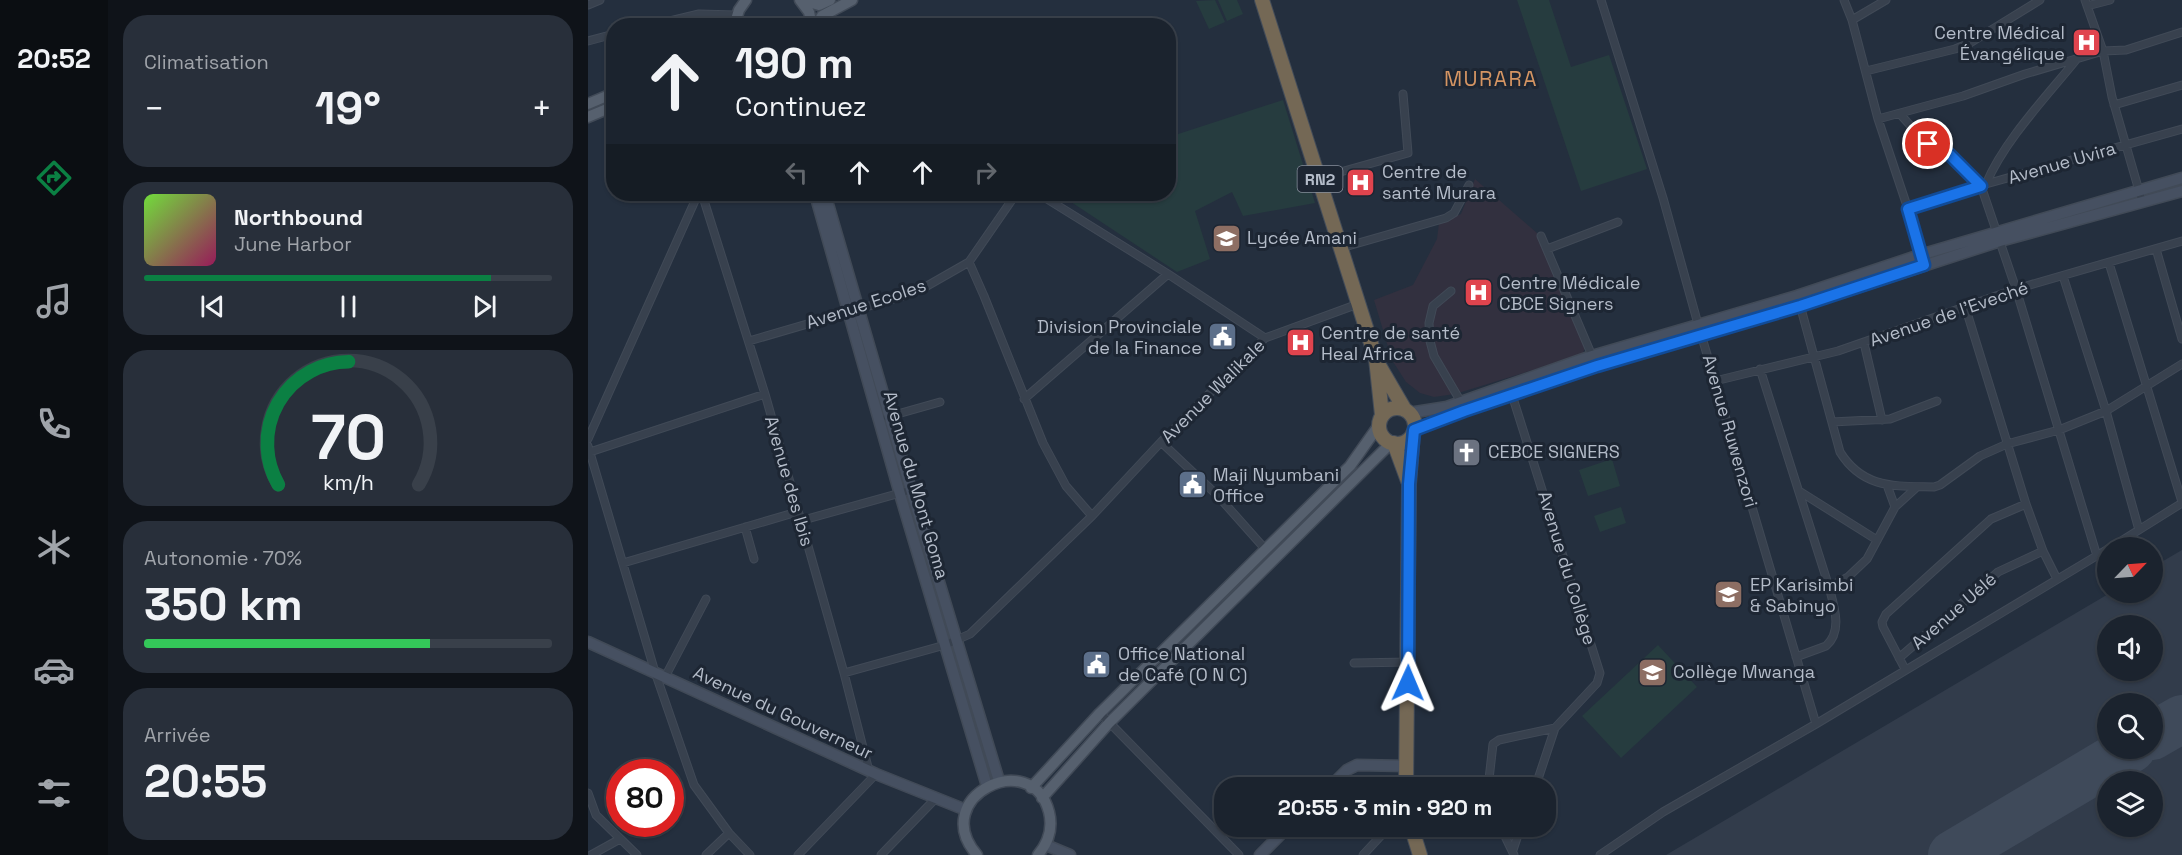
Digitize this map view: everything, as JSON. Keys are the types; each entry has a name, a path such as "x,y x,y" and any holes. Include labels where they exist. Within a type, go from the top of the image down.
{"highway":[{"name":"RN2","path":"1262,0 1376,360 1414,421 1409,484 1409,662 1406,777"},
{"name":"RN2","path":"1376,360 1382,436 1392,443 1409,484"},
{"path":"1380,420 1386,411 1395,408 1407,411"},
{"path":"1392,443 1403,443 1413,432"},
{"path":"1415,837 1420,855"}],"main road":[{"path":"736,18 746,0"},
{"path":"801,0 819,5 830,0"},
{"path":"801,0 811,18"},
{"path":"820,18 852,0"},
{"path":"588,104 606,96"},
{"path":"588,117 606,109"},
{"path":"1031,788 1100,713 1350,466 1380,420"},
{"path":"1042,798 1110,723 1392,443"},
{"path":"972,853 964,824 966,810 971,801 987,786 1010,781 1031,788 1042,798 1048,808 1050,833 1046,845 1038,855"}],"street":[{"path":"588,5 600,0"},
{"name":"Avenue Ruwenzori","path":"1601,0 1663,198 1816,724"},
{"path":"1844,0 1852,20 1878,119 1908,209 1922,260"},
{"path":"1852,20 1886,0"},
{"path":"1866,71 1970,43 2040,0"},
{"path":"2110,0 2086,3 2103,51 2114,105 2141,196"},
{"path":"682,18 699,14 723,18"},
{"path":"1878,119 2103,51 2126,50 2182,32"},
{"path":"588,41 606,36"},
{"path":"1984,185 1999,159 2036,108 2076,60"},
{"path":"2114,105 2182,85"},
{"path":"1319,178 1408,153 1403,94"},
{"path":"1600,855 1663,812 1816,724 2097,556 1984,185 1949,154 1925,142 1900,114"},
{"name":"Avenue Uvira","path":"1908,209 2182,129"},
{"path":"1407,411 1447,407 1798,301 1922,260 2141,196 2182,178"},
{"path":"1341,248 1446,218 1454,213 1469,184"},
{"path":"2141,196 2182,190"},
{"path":"588,439 697,201"},
{"name":"Avenue des Ibis","path":"702,201 765,394 873,772"},
{"path":"818,201 838,257 906,492 957,641 999,782"},
{"path":"826,201 838,257"},
{"name":"Avenue Ecoles","path":"749,341 927,286 969,262 1011,201"},
{"path":"1050,201 1265,338"},
{"path":"1547,249 1618,222"},
{"path":"1541,236 1594,361"},
{"name":"Avenue de l'Eveché","path":"1715,381 1864,344 2016,289 2182,241"},
{"path":"2156,249 2182,339"},
{"path":"969,262 988,304 1042,444 1066,486 1092,516"},
{"path":"2109,263 2182,502 2127,537"},
{"path":"1024,399 1168,274"},
{"path":"2063,276 2106,411 2139,530"},
{"path":"1451,291 1433,306 1430,341 1434,356 1461,402"},
{"path":"1798,301 1840,452 1856,472 1868,479 1887,485 1934,487 1946,483 1973,460 2007,444 2058,430 2106,411 2182,364"},
{"name":"Avenue Walikale","path":"844,673 945,645 970,634 1092,516 1161,442 1265,338 1358,304"},
{"path":"1965,306 2026,504 2043,551 2057,579"},
{"path":"1864,344 1882,420"},
{"path":"1413,432 1594,361"},
{"path":"1760,369 1800,491 1836,618 1833,638 1826,646 1796,657"},
{"path":"750,855 729,833 694,785 589,449 765,394"},
{"name":"Avenue du Collège","path":"1512,394 1600,673 1597,683 1556,728"},
{"path":"1832,422 1882,420 1937,401"},
{"path":"885,418 939,402"},
{"path":"1161,442 1218,496 1266,550"},
{"path":"1887,485 1895,507"},
{"path":"1829,587 1860,567 1867,559 1895,507 1917,487"},
{"path":"1800,491 1877,540"},
{"path":"800,521 906,492"},
{"name":"Avenue du Mont Goma","path":"906,492 945,645 987,786"},
{"path":"1905,669 1883,627 1882,622 1886,614 1990,519 2026,504"},
{"path":"623,562 797,512"},
{"path":"745,527 754,559"},
{"name":"Avenue Uélé","path":"1899,658 1998,572 2043,551"},
{"path":"660,675 706,599"},
{"name":"Avenue du Gouverneur","path":"588,642 873,772 966,810"},
{"path":"1354,663 1409,662"},
{"path":"1100,713 1239,855"},
{"path":"1489,777 1491,747 1496,742 1556,728"},
{"path":"1539,777 1556,728"},
{"path":"1341,777 1351,767 1406,766"},
{"path":"798,855 873,772"},
{"path":"588,795 596,815 637,855"},
{"path":"881,855 937,797"},
{"path":"706,855 729,833"},
{"path":"1260,855 1278,837"},
{"path":"1363,855 1380,837"},
{"path":"1506,837 1514,853"},
{"path":"1514,853 1518,837"},
{"path":"591,855 621,839"},
{"path":"1046,845 1070,855"}],"shaded area":[{"name":"Centre Médicale CBCE Signers","path":"1475,179 1537,233 1585,348 1582,355 1455,394 1434,397 1420,393 1406,382 1392,360 1374,300 1413,285 1437,239 1439,223 1461,214"},
{"path":"2182,550 2182,855 1666,855 2097,601 2097,603 2163,603 2163,561"}],"green space":[{"path":"1215,0 1225,22 1209,29 1196,1"},
{"path":"1218,0 1237,0 1243,14 1227,21"},
{"path":"1517,0 1549,0 1571,67 1609,55 1647,169 1581,191"},
{"path":"1283,100 1315,203 1243,216 1232,192 1195,211 1210,259 1177,272 1070,201 1176,201 1176,135"},
{"path":"1612,459 1620,486 1588,496 1579,470"},
{"path":"1621,507 1626,523 1600,532 1594,516"},
{"path":"1658,645 1697,687 1621,758 1582,716"}],"runway":[{"path":"2163,730 2182,719"},
{"path":"1952,855 2113,759"}],"place":[{"name":"Centre Médical Évangélique","path":"2086,43"},
{"name":"Centre de santé Murara","path":"1361,182"},
{"name":"Lycée Amani","path":"1226,238"},
{"name":"Centre Médicale CBCE Signers","path":"1478,293"},
{"name":"Division Provinciale de la Finance","path":"1223,337"},
{"name":"Centre de santé Heal Africa","path":"1300,343"},
{"name":"CEBCE SIGNERS","path":"1467,452"},
{"name":"Maji Nyumbani Office","path":"1192,485"},
{"name":"EP Karisimbi & Sabinyo","path":"1729,595"},
{"name":"Office National de Café (O N C)","path":"1097,664"},
{"name":"Collège Mwanga","path":"1652,672"}],"district":[{"name":"MURARA","path":"1491,79"}],"route":[{"path":"1408,683 1409,484 1414,430 1597,366 1800,306 1924,265 1908,209 1981,186 1947,152 1928,144"}]}
